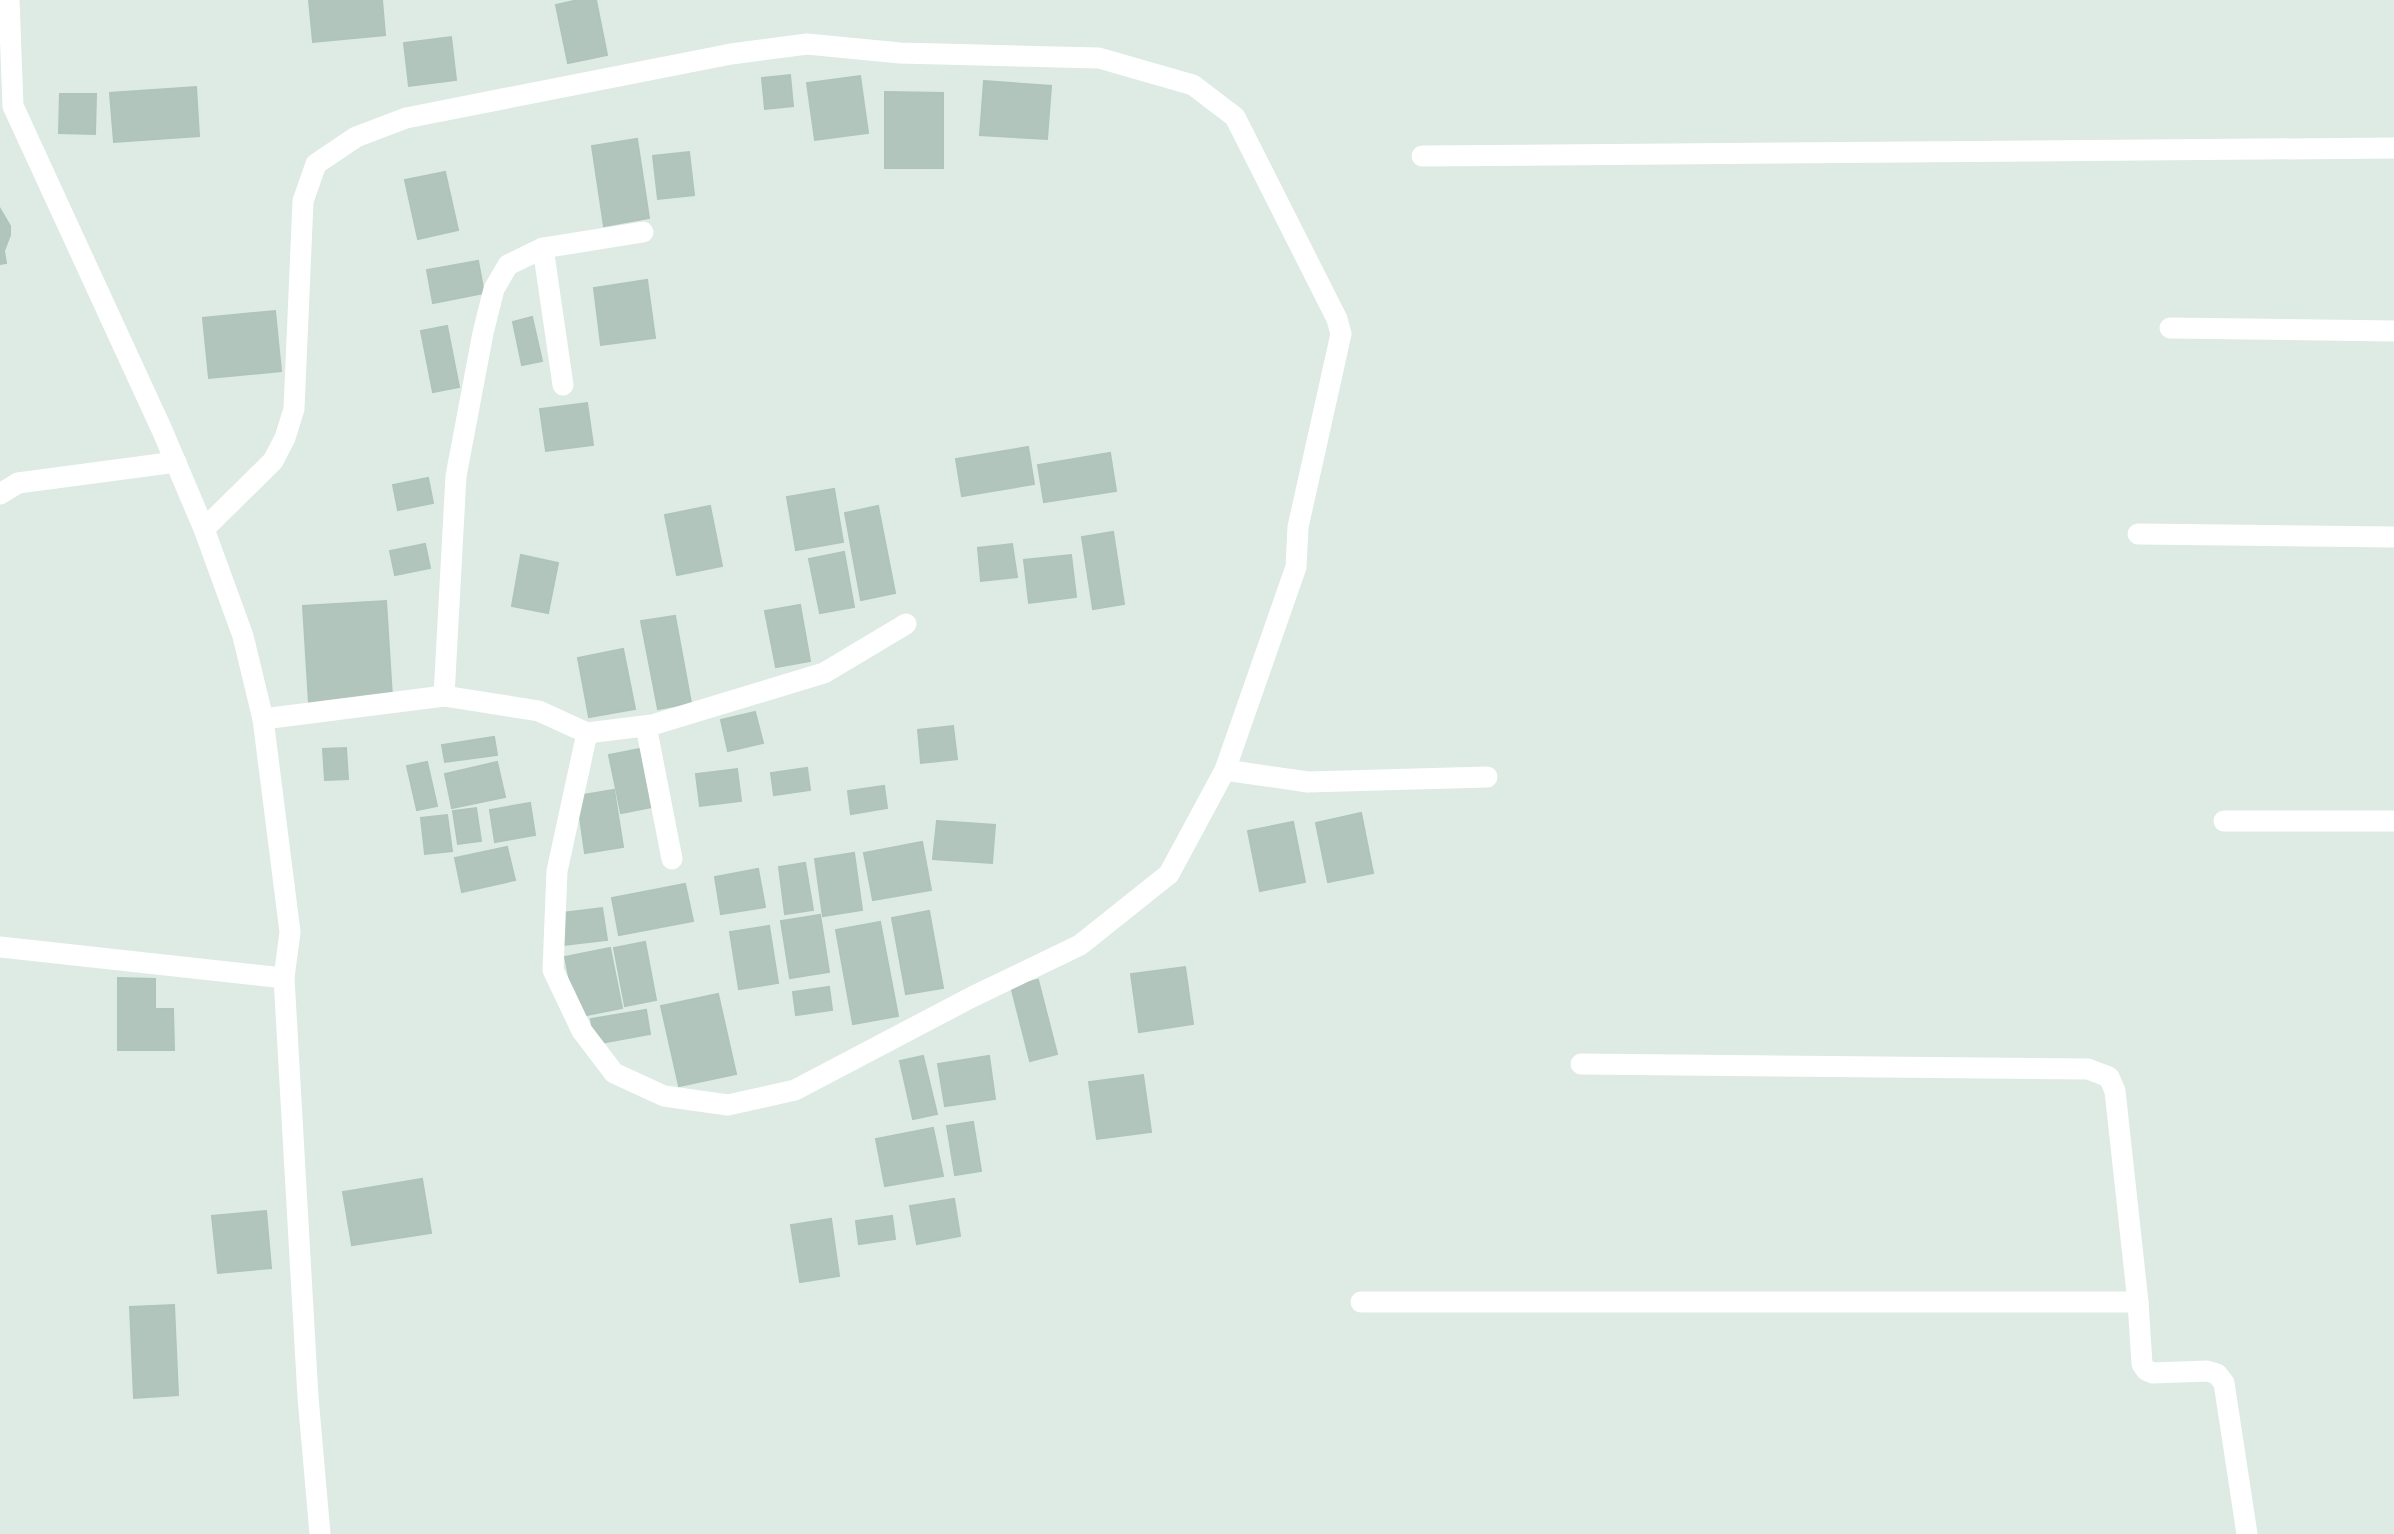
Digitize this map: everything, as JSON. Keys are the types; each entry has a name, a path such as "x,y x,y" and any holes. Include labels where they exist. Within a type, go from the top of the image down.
{"street":[{"path":"9,0 13,106 204,529 243,636 263,719 290,932 284,978 307,1397 320,1534"},
{"path":"204,529 273,461 285,438 294,408 303,201 317,164 356,137 406,118 731,54 807,44 900,53 1099,58 1193,85 1235,117 1337,319 1341,334 1298,527 1296,567 1225,770 1169,874 1080,945 972,997 795,1090 727,1104 664,1096 614,1073 582,1031 553,970 557,871 587,733"},
{"path":"1422,156 2394,148"},
{"path":"444,696 456,477 494,289 508,265 543,248 643,232"},
{"path":"543,248 563,385"},
{"path":"2170,328 2394,331"},
{"path":"0,494 18,483 176,462"},
{"path":"2138,534 2394,537"},
{"path":"263,719 444,696 539,711 587,733 646,726 824,673 906,624"},
{"path":"646,726 672,859"},
{"path":"1225,770 1308,782 1487,777"},
{"path":"2224,821 2394,821"},
{"path":"0,947 284,978"},
{"path":"1581,1064 2088,1069 2109,1077 2115,1091 2138,1302 2142,1364 2146,1370 2153,1373 2207,1371 2217,1374 2224,1383 2246,1534"},
{"path":"1361,1301 2138,1302"}],"building":[{"path":"309,0 382,0 385,35 313,42"},
{"path":"578,0 596,0 607,55 568,63 556,5"},
{"path":"451,37 456,80 409,86 404,43"},
{"path":"790,75 793,106 765,109 762,78"},
{"path":"860,76 868,133 815,140 807,83"},
{"path":"984,81 1051,86 1047,139 980,135"},
{"path":"196,87 199,136 114,142 110,93"},
{"path":"885,92 943,93 943,168 885,168"},
{"path":"60,94 96,94 95,134 59,133"},
{"path":"637,139 649,218 604,226 592,146"},
{"path":"689,152 694,195 658,199 653,156"},
{"path":"445,172 458,230 418,239 405,180"},
{"path":"0,209 10,226 10,235 4,251 6,263 0,264"},
{"path":"478,261 484,293 433,303 427,270"},
{"path":"647,280 655,338 601,345 594,288"},
{"path":"275,311 281,371 209,378 203,318"},
{"path":"532,317 542,361 522,365 513,322"},
{"path":"447,326 459,387 433,392 421,331"},
{"path":"587,403 593,445 546,451 540,409"},
{"path":"1028,447 1034,484 962,496 956,459"},
{"path":"1110,453 1116,491 1044,502 1038,465"},
{"path":"428,478 433,503 398,510 393,485"},
{"path":"834,489 843,542 796,550 787,497"},
{"path":"710,506 722,566 677,575 665,515"},
{"path":"878,506 895,593 861,600 845,513"},
{"path":"1113,532 1124,604 1093,609 1082,537"},
{"path":"425,544 430,568 395,575 390,551"},
{"path":"1012,544 1017,577 981,581 978,548"},
{"path":"844,552 854,607 820,613 809,559"},
{"path":"521,555 558,563 548,613 512,606"},
{"path":"1071,555 1076,597 1029,603 1024,560"},
{"path":"386,601 392,697 309,703 303,606"},
{"path":"800,605 810,661 776,667 765,611"},
{"path":"675,616 691,703 658,709 641,621"},
{"path":"623,649 635,709 589,717 578,658"},
{"path":"755,712 763,743 728,751 721,720"},
{"path":"953,726 957,759 921,763 918,730"},
{"path":"494,737 497,755 445,762 442,745"},
{"path":"346,748 348,779 325,780 323,749"},
{"path":"640,749 652,807 621,813 609,755"},
{"path":"427,762 437,806 417,810 407,766"},
{"path":"497,762 505,797 452,808 445,774"},
{"path":"807,768 810,790 774,795 771,773"},
{"path":"737,769 741,801 700,806 696,774"},
{"path":"884,786 887,808 851,814 848,791"},
{"path":"614,790 623,847 585,853 577,796"},
{"path":"530,803 535,835 495,842 490,810"},
{"path":"476,808 481,841 458,844 453,811"},
{"path":"1361,813 1373,873 1328,882 1316,823"},
{"path":"447,815 452,851 425,854 421,818"},
{"path":"937,821 995,825 992,863 933,859"},
{"path":"1293,822 1305,882 1260,891 1248,831"},
{"path":"922,842 931,890 873,900 864,853"},
{"path":"507,847 515,880 462,892 455,858"},
{"path":"854,853 862,910 823,916 815,859"},
{"path":"805,863 813,910 785,914 779,867"},
{"path":"758,869 765,907 721,914 715,877"},
{"path":"685,884 693,921 619,935 612,898"},
{"path":"602,908 607,940 564,945 561,913"},
{"path":"929,911 943,988 906,994 892,918"},
{"path":"820,915 829,972 790,978 781,921"},
{"path":"880,922 898,1016 853,1024 836,930"},
{"path":"769,926 778,983 739,989 730,932"},
{"path":"645,942 656,1000 625,1006 614,948"},
{"path":"610,948 622,1008 577,1017 565,957"},
{"path":"1185,967 1193,1024 1139,1032 1131,974"},
{"path":"118,978 155,979 155,1009 173,1009 174,1050 118,1050"},
{"path":"1038,980 1057,1054 1030,1061 1011,986"},
{"path":"829,987 832,1010 796,1015 793,992"},
{"path":"718,994 736,1074 679,1086 661,1006"},
{"path":"646,1010 650,1034 595,1044 591,1019"},
{"path":"923,1056 937,1114 913,1119 900,1061"},
{"path":"989,1056 995,1099 945,1106 938,1064"},
{"path":"1143,1075 1151,1132 1097,1139 1089,1082"},
{"path":"973,1122 981,1171 955,1175 947,1126"},
{"path":"933,1128 943,1176 885,1186 876,1139"},
{"path":"422,1179 431,1233 352,1245 343,1192"},
{"path":"954,1199 960,1236 917,1244 910,1206"},
{"path":"266,1211 271,1268 218,1273 212,1216"},
{"path":"892,1216 895,1239 859,1244 856,1221"},
{"path":"831,1219 839,1276 800,1282 791,1225"},
{"path":"174,1305 178,1395 134,1398 130,1307"}]}
